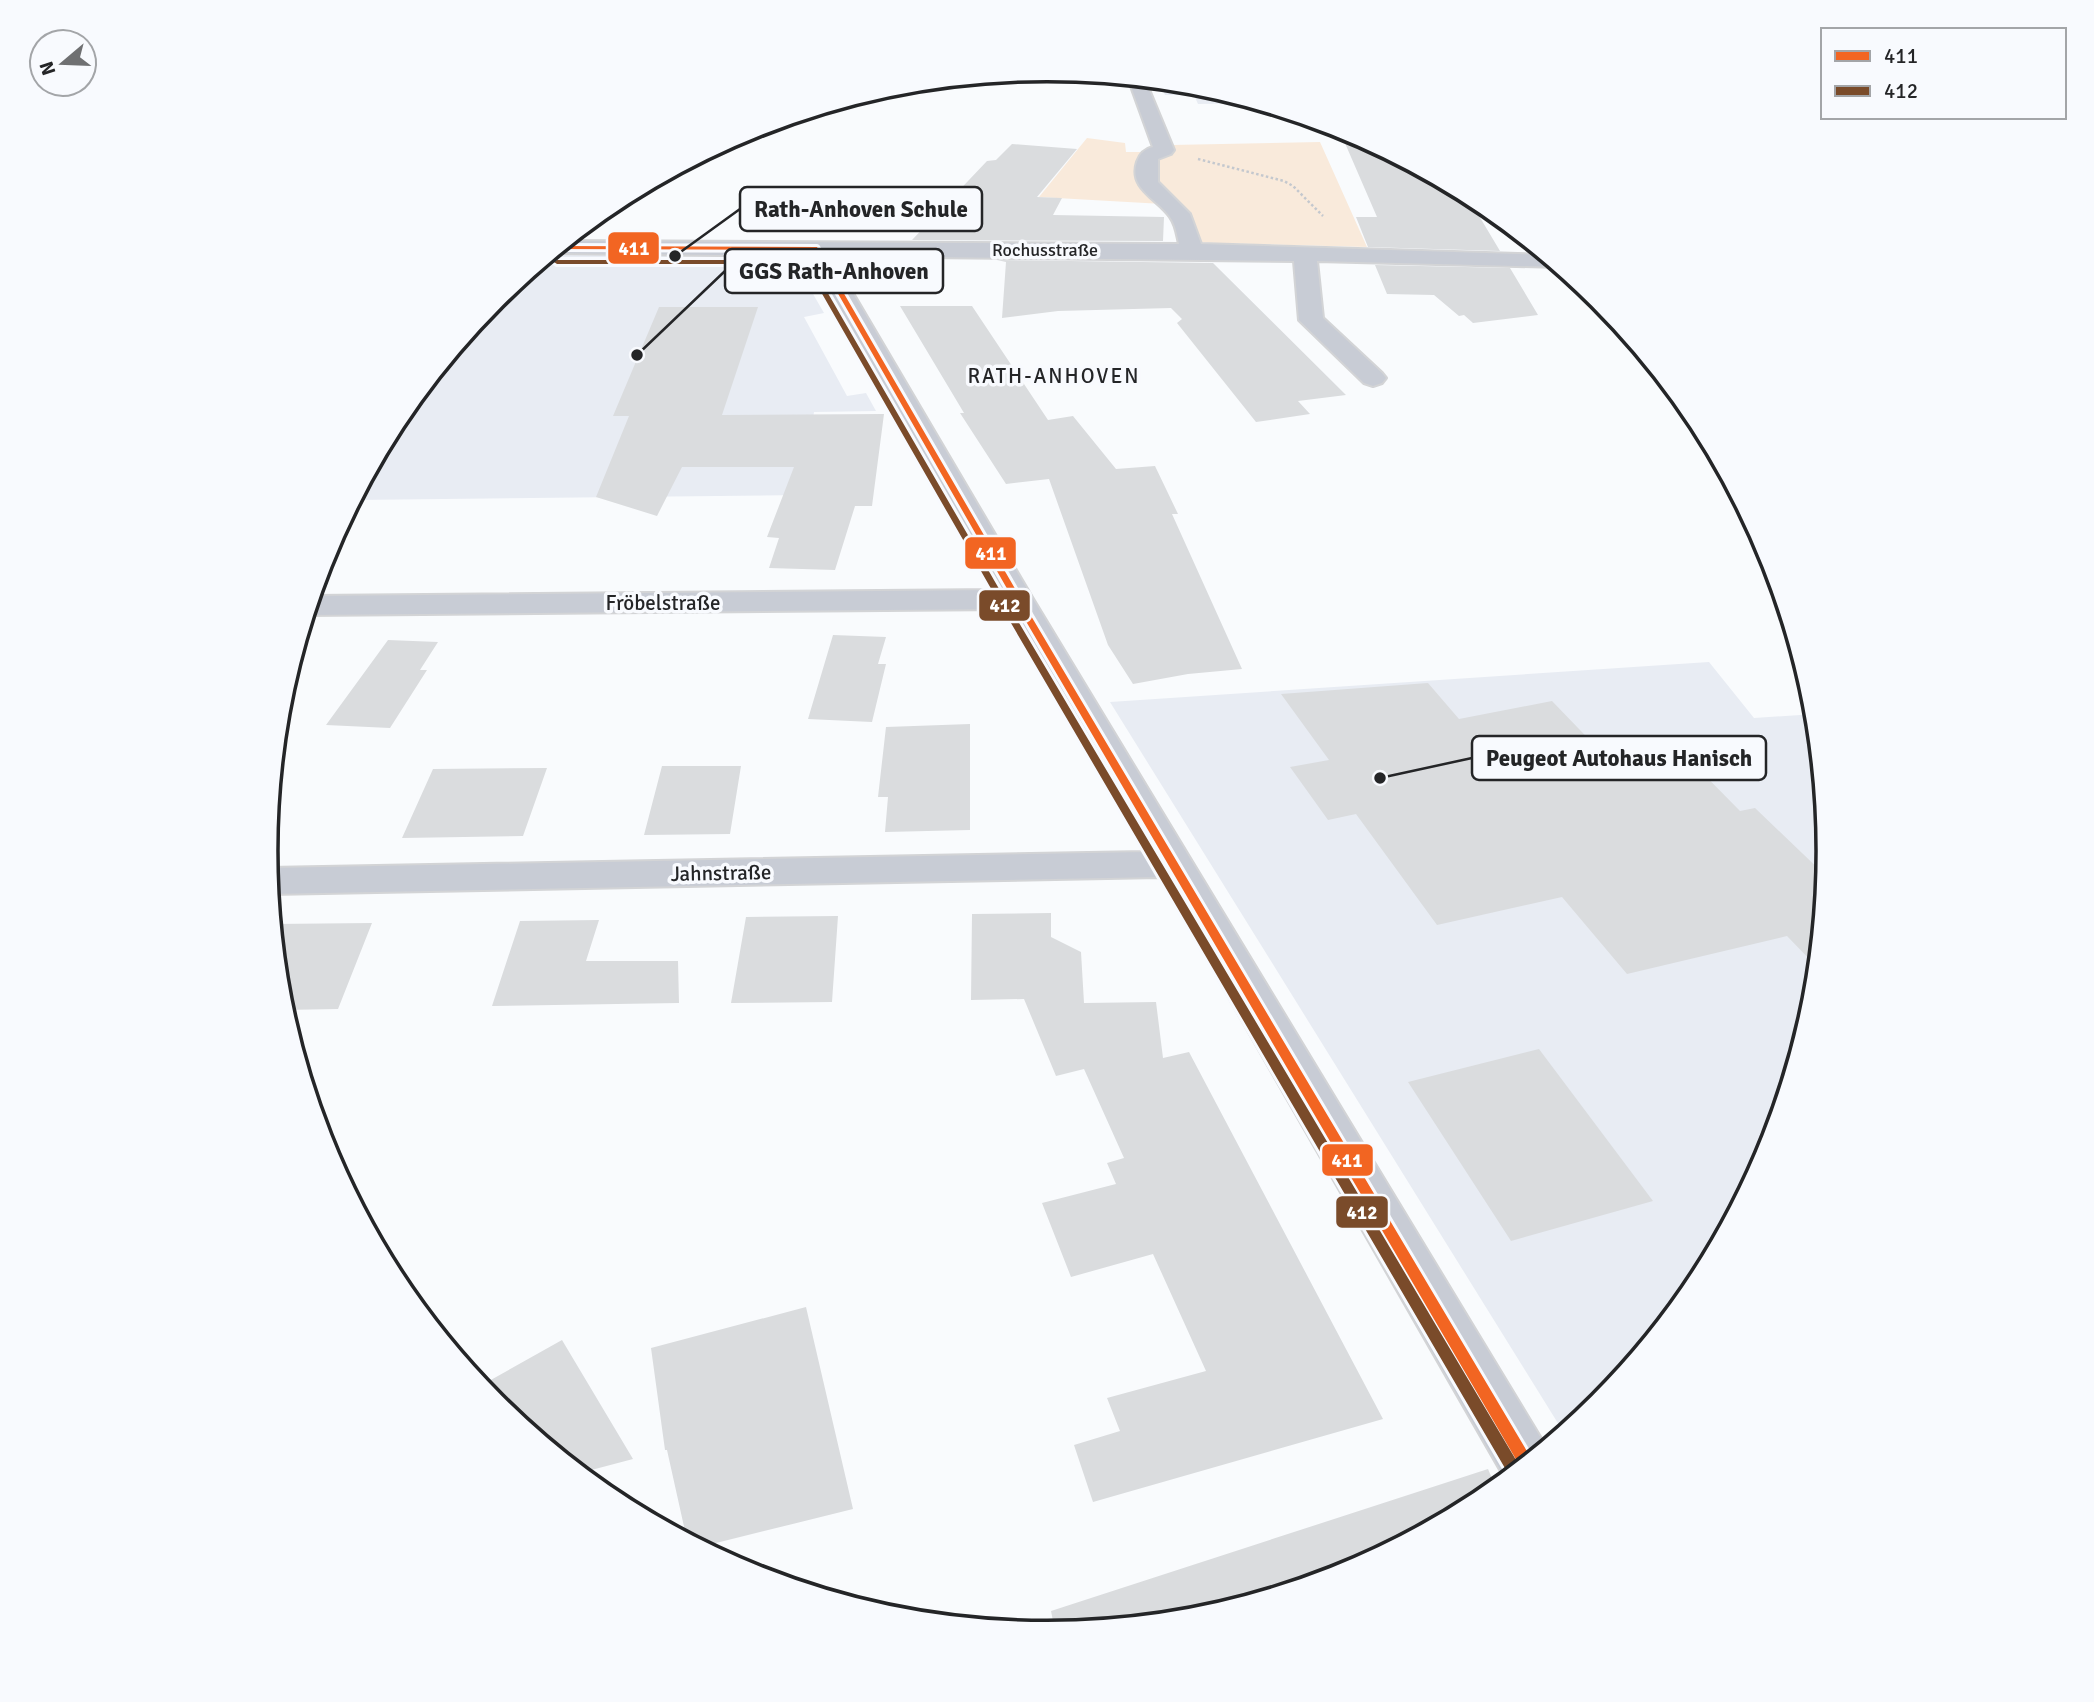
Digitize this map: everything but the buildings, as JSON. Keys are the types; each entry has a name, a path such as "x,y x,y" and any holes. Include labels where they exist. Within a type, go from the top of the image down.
{"street":[{"path":"1140,88 1164,149 1147,157 1145,176 1150,187 1178,213 1185,225 1191,251"},
{"name":"Rochusstraße","path":"570,248 1191,251 1540,262"},
{"path":"815,248 1017,599 1521,1456"},
{"path":"1305,254 1311,320 1373,378"},
{"name":"Fröbelstraße","path":"318,606 1017,599"},
{"name":"Jahnstraße","path":"279,881 1173,864"}],"path":[{"path":"1164,149 1271,176 1293,186 1347,239 1359,255"}],"shaded area":[{"path":"1164,92 1184,95 1165,95"},
{"path":"1195,97 1226,104 1198,104"},
{"path":"1087,138 1125,143 1126,152 1172,152 1171,145 1320,142 1367,247 1182,242 1178,221 1163,204 1039,197"},
{"path":"563,254 790,254 824,313 804,317 847,396 866,393 876,411 814,412 801,495 364,500 381,467 437,383 503,307"},
{"path":"1709,662 1754,718 1803,715 1814,801 1814,901 1801,1001 1775,1098 1736,1191 1686,1278 1625,1358 1559,1425 1110,702"}],"transit line":[{"name":"411","path":"570,248 815,248"},
{"name":"411","path":"815,248 1017,599 1522,1456"},
{"name":"412","path":"803,255 1005,606 1511,1464"},
{"name":"412","path":"557,262 815,262"}],"place":[{"name":"Rath-Anhoven Schule","path":"675,256"},
{"name":"GGS Rath-Anhoven","path":"637,355"},
{"name":"Peugeot Autohaus Hanisch","path":"1380,778"}],"district":[{"name":"RATH-ANHOVEN","path":"1054,376"}]}
